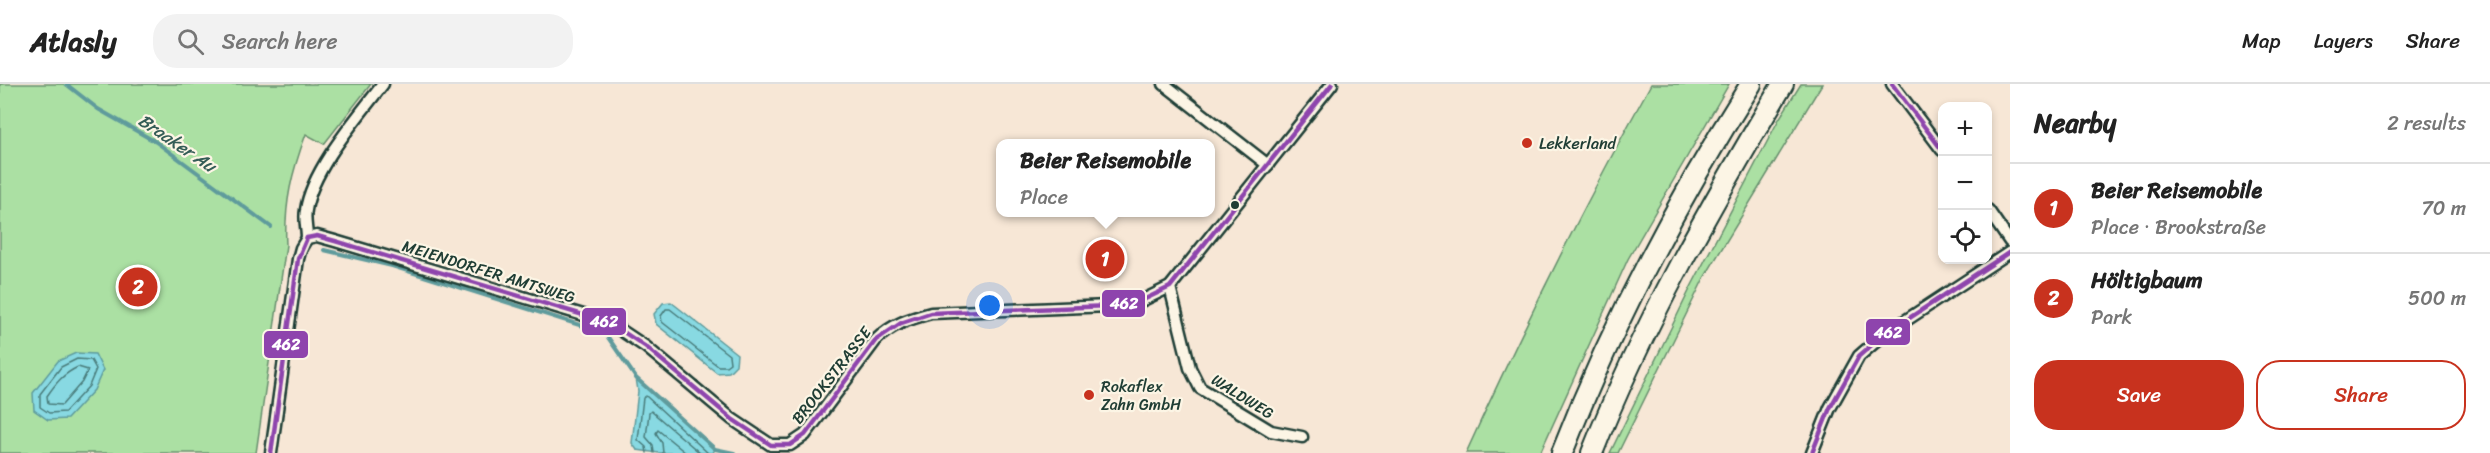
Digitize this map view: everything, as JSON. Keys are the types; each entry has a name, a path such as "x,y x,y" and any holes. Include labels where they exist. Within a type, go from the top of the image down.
{"highway":[{"path":"1562,453 1633,294 1703,159 1750,84"},
{"path":"1592,453 1658,306 1722,185 1783,84"}],"street":[{"path":"271,453 298,259 301,248 308,238 305,213 307,201 325,165 383,84"},
{"path":"1164,84 1268,165"},
{"name":"BROOKSTRASSE","path":"794,449 876,340 890,327 909,318 931,313 1109,306 1141,301 1170,287 1332,84"},
{"path":"1892,84 1938,145"},
{"path":"1992,216 2010,242"},
{"name":"MEIENDORFER AMTSWEG","path":"308,238 317,236 335,241 609,323 646,347 686,383 745,428 771,444 794,449"},
{"path":"1812,453 1830,408 1859,356 1882,336 2010,252"},
{"name":"WALDWEG","path":"1170,287 1190,368 1200,388 1270,431 1302,437"}],"green space":[{"path":"0,84 371,84 324,144 306,134 297,161 288,201 286,245 256,453 0,453"},
{"path":"1651,84 1729,84 1628,259 1540,453 1466,453 1555,267"},
{"path":"1801,84 1822,84 1704,278 1618,453 1610,453 1691,287 1779,119"}],"water":[{"path":"671,302 737,354 736,365 729,372 717,373 656,324 654,314 663,303"},
{"path":"76,353 95,354 103,370 94,390 67,419 48,420 34,410 33,393 58,361"},
{"path":"636,378 715,449 713,453 659,453 637,450 632,443 638,391"}],"waterway":[{"name":"Braaker Au","path":"66,84 98,109 156,142 271,227"},
{"name":"Braaker Au","path":"324,250 392,266 605,333 636,378 715,449 734,453"}],"transit line":[{"name":"462","path":"307,238 317,236 335,241 610,323 646,347 732,419 771,445 790,445 805,435 876,340 901,323 931,313 1109,306 1141,301 1170,287 1332,84"},
{"name":"462","path":"1892,84 1938,145"},
{"name":"462","path":"271,453 298,259 307,238"},
{"name":"462","path":"1812,453 1830,408 1859,356 1882,336 2010,252"}],"place":[{"name":"Lekkerland","path":"1527,143"},
{"name":"Beier Reisemobile","path":"1105,259"},
{"name":"Höltigbaum","path":"138,287"},
{"name":"Rokaflex Zahn GmbH","path":"1089,395"}]}
